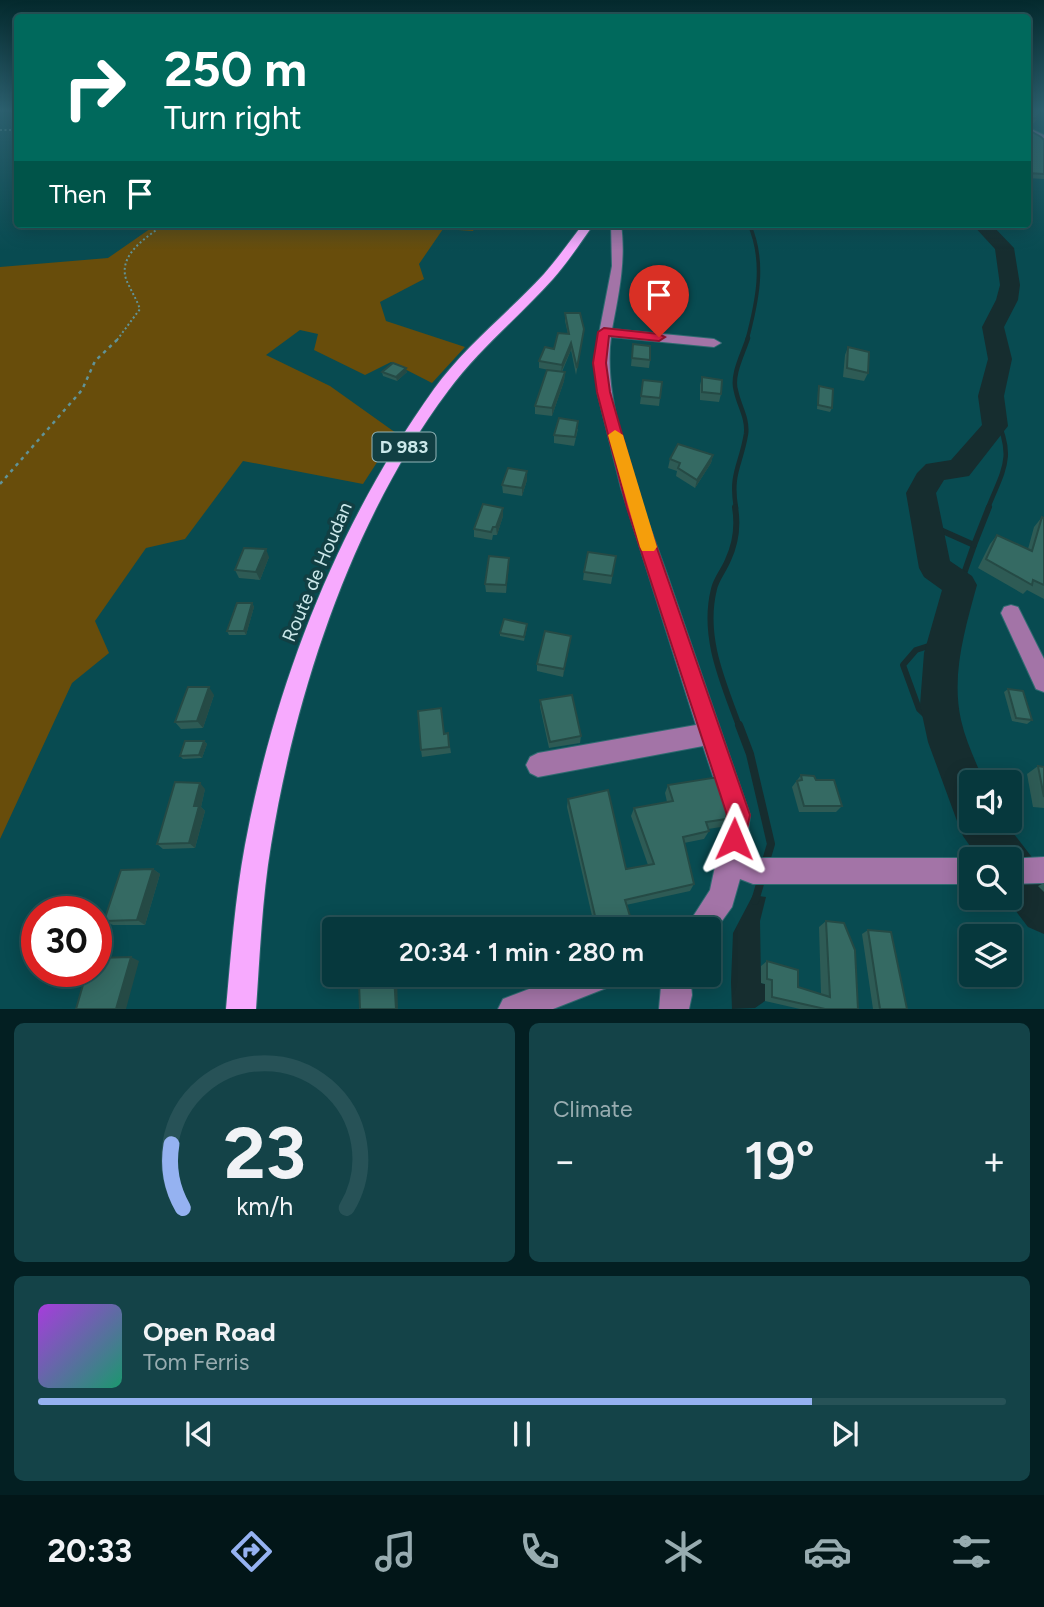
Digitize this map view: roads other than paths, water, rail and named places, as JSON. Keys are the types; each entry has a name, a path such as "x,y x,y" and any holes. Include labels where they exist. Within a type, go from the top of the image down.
{"main road":[{"name":"Route de Houdan","path":"241,1009 252,883 274,768 300,676 348,557 397,458 439,394 488,336 546,280 586,228"}],"street":[{"path":"616,228 620,262 600,363 604,392 635,508 754,868"},
{"path":"604,332 715,343"},
{"path":"1011,613 1044,682"},
{"path":"538,765 711,733"},
{"path":"708,917 722,897 754,868 959,871"},
{"path":"1022,871 1042,870"},
{"path":"513,1009 572,987"},
{"path":"674,1009 675,987"}],"water":[{"path":"753,895 766,897 760,921 761,983 765,984 765,1001 755,1008 732,1009 733,933"}],"waterway":[{"path":"747,340 758,282 757,253 750,228"},
{"path":"959,770 942,722 938,688 942,653 960,585 935,568 921,493 927,480 936,471 959,469 995,426 991,396 1000,359 993,327 1007,300 1010,285 1004,248 985,228"},
{"path":"736,508 735,477 746,428 735,378 748,338"},
{"path":"988,508 1003,472 1006,452 995,415"},
{"path":"735,507 735,541 715,585 711,624 716,659 739,726"},
{"path":"974,545 989,507"},
{"path":"927,524 974,545"},
{"path":"960,585 974,545"},
{"path":"937,726 919,709 903,665 916,650 944,641"},
{"path":"739,725 750,754 771,844 765,864"},
{"path":"935,725 948,737"},
{"path":"987,833 997,847"},
{"path":"755,901 762,877"},
{"path":"1022,881 1044,911"}]}
